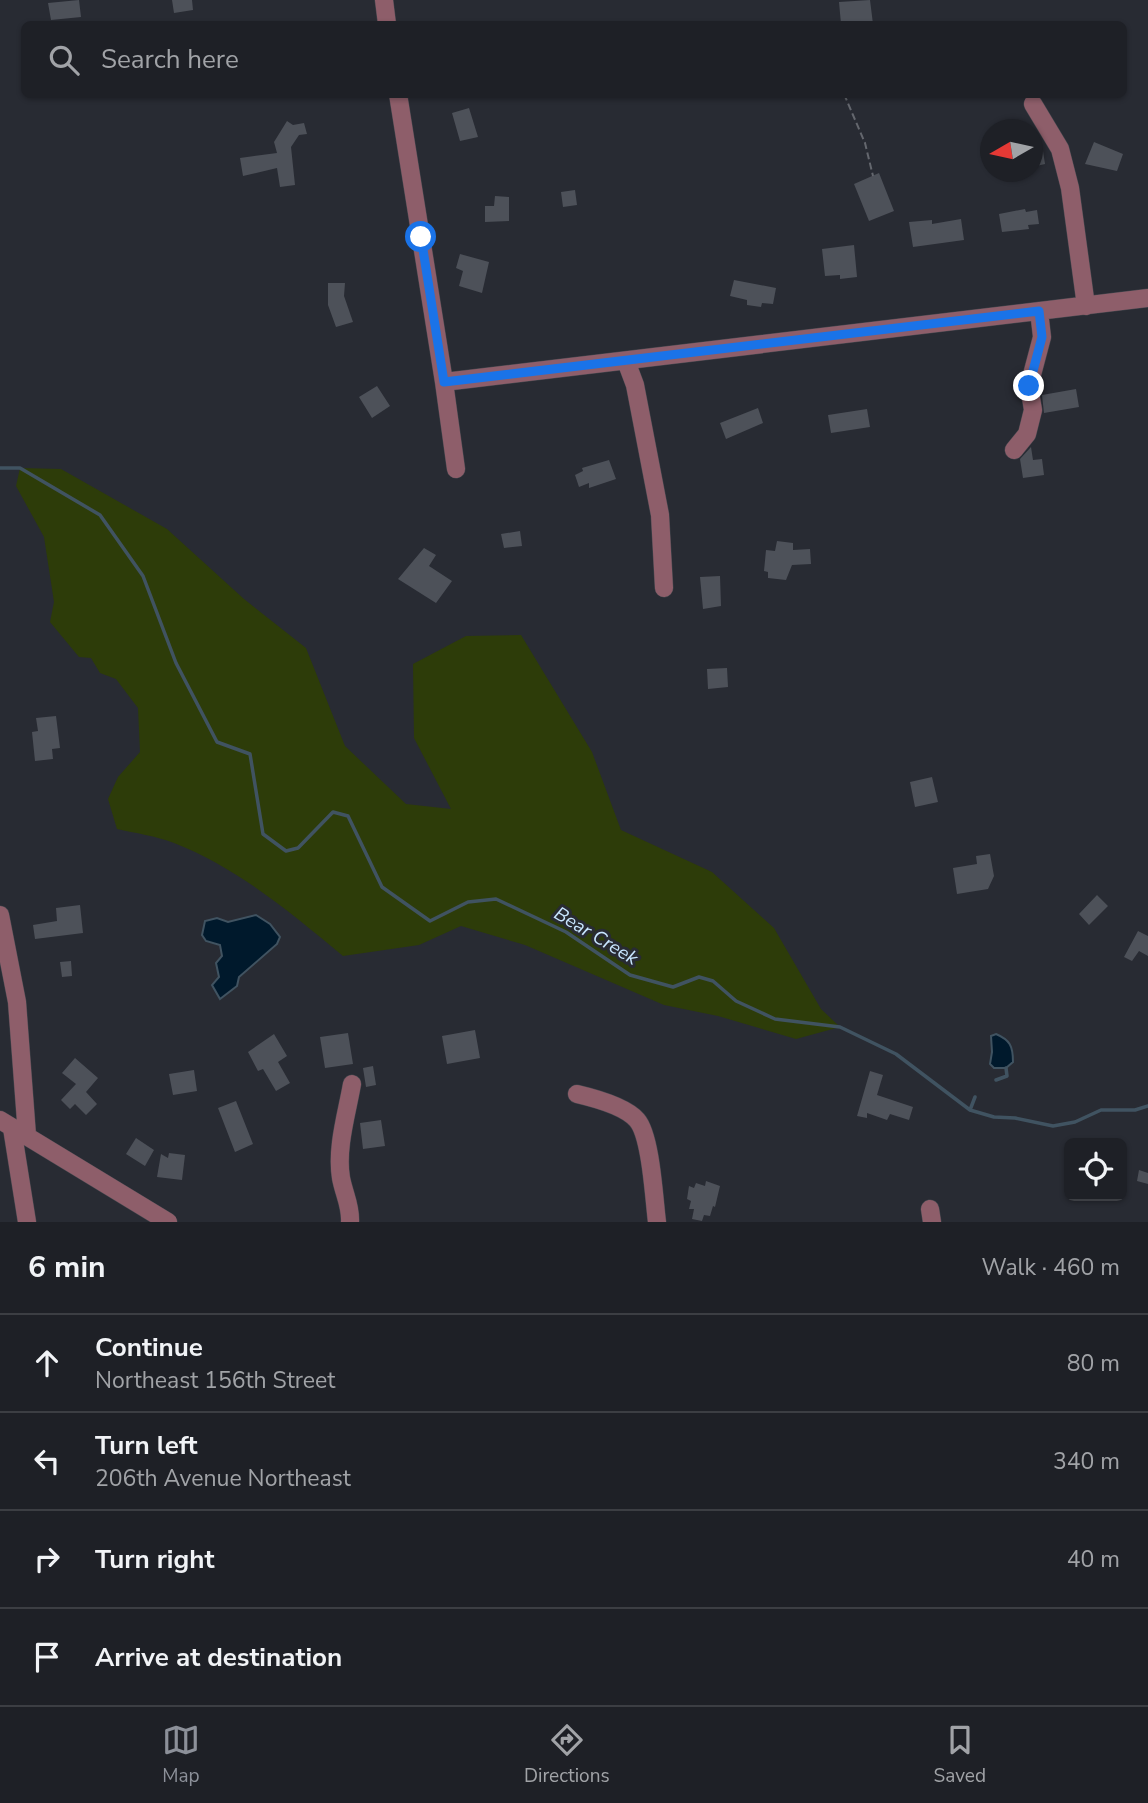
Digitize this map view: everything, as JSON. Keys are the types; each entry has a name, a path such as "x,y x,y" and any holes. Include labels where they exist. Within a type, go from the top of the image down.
{"street":[{"path":"384,0 387,21"},
{"path":"399,98 456,469"},
{"path":"1033,104 1060,149 1070,188 1086,306"},
{"path":"444,382 1148,298"},
{"path":"1014,450 1027,434 1033,410 1029,386 1042,337 1039,311"},
{"path":"626,360 635,385 660,515 664,587"},
{"path":"0,915 17,1002 13,1128 27,1222"},
{"path":"350,1222 351,1211 341,1177 342,1143 352,1084"},
{"path":"577,1094 606,1101 637,1120 645,1139 657,1222"},
{"path":"13,1128 168,1222"}],"path":[{"path":"846,98 865,143 873,176"}],"green space":[{"path":"20,468 61,469 167,529 244,599 306,648 345,746 406,804 451,809 414,738 413,664 466,636 521,635 592,752 621,830 712,872 774,928 821,1009 840,1027 796,1039 718,1016 664,1005 525,945 461,926 419,945 343,956 263,893 220,865 167,841 117,829 108,799 118,777 140,752 138,708 116,679 100,673 91,658 79,657 50,622 54,602 44,537 16,486"}],"water":[{"path":"256,915 270,924 280,937 277,944 239,977 237,986 220,999 212,985 219,977 216,963 222,956 220,945 206,941 202,935 205,921 217,918 228,922"},
{"path":"996,1034 1008,1041 1011,1048 1013,1062 1006,1068 994,1068 990,1064 991,1036"}],"building":[{"path":"79,0 81,17 51,20 48,3"},
{"path":"172,0 192,0 193,10 174,13"},
{"path":"870,0 873,21 841,21 839,2"},
{"path":"469,108 478,137 460,141 452,113"},
{"path":"287,121 293,125 304,123 307,134 299,135 291,147 295,185 280,187 277,168 243,176 240,158 277,153 274,142"},
{"path":"1094,142 1123,154 1117,171 1085,164"},
{"path":"879,173 894,211 869,221 854,184"},
{"path":"575,190 577,205 563,207 561,192"},
{"path":"495,196 509,197 509,221 485,222 485,206 494,206"},
{"path":"1025,209 1026,212 1037,210 1039,224 1028,225 1029,229 1002,232 999,214"},
{"path":"961,219 964,240 913,247 909,222 932,220 932,224"},
{"path":"854,245 857,277 840,279 840,275 825,276 822,249"},
{"path":"460,254 489,262 482,293 459,286 463,271 456,268"},
{"path":"734,280 776,288 773,304 762,303 761,307 747,305 747,300 730,296"},
{"path":"328,283 345,283 344,296 353,322 336,327 328,305"},
{"path":"377,386 390,406 372,418 359,397"},
{"path":"1076,389 1079,407 1044,413 1042,395"},
{"path":"758,408 763,423 726,439 720,423"},
{"path":"867,409 870,427 831,433 828,415"},
{"path":"1031,447 1033,460 1042,459 1044,475 1023,478 1020,459"},
{"path":"609,460 616,479 589,488 589,483 579,487 575,475 583,471 582,468"},
{"path":"520,531 522,546 504,548 501,534"},
{"path":"777,541 793,543 793,550 810,549 811,564 792,565 786,580 768,578 768,572 764,571 766,550 775,551"},
{"path":"424,548 436,555 429,566 452,581 436,603 398,579"},
{"path":"720,576 721,606 703,609 700,577"},
{"path":"727,668 728,687 708,689 707,669"},
{"path":"56,716 60,748 52,749 53,759 35,761 32,732 38,731 36,718"},
{"path":"932,777 938,802 915,807 910,782"},
{"path":"990,854 994,876 988,889 957,894 953,868 977,864 976,856"},
{"path":"1097,895 1108,906 1089,925 1079,914"},
{"path":"80,905 83,933 35,939 33,925 57,921 56,908"},
{"path":"1138,931 1148,936 1148,956 1139,951 1132,961 1124,957"},
{"path":"71,961 72,976 62,977 60,962"},
{"path":"475,1030 480,1058 447,1064 442,1036"},
{"path":"348,1033 353,1064 325,1068 320,1037"},
{"path":"274,1034 287,1056 278,1062 290,1083 276,1091 263,1069 258,1071 248,1052"},
{"path":"75,1058 98,1078 86,1092 97,1104 86,1115 75,1104 70,1109 61,1100 76,1084 62,1073"},
{"path":"373,1066 376,1085 366,1087 363,1068"},
{"path":"194,1070 197,1091 173,1095 169,1074"},
{"path":"870,1071 883,1075 877,1095 913,1107 909,1120 890,1114 887,1120 867,1113 867,1118 857,1116"},
{"path":"236,1101 253,1144 235,1152 218,1108"},
{"path":"381,1120 385,1146 363,1149 360,1123"},
{"path":"136,1138 154,1150 145,1166 126,1154"},
{"path":"169,1153 185,1155 182,1180 157,1177 161,1154 168,1158"},
{"path":"1139,1170 1148,1173 1148,1184 1137,1181"},
{"path":"706,1181 720,1186 715,1207 713,1206 710,1216 704,1215 702,1221 692,1219 694,1209 689,1209 691,1201 687,1199 689,1186 694,1188 696,1183 705,1186"}],"waterway":[{"name":"Bear Creek","path":"0,468 20,468 100,515 143,576 176,663 217,742 250,754 263,834 286,851 298,848 333,812 348,816 382,887 430,921 468,902 496,899 566,932 630,975 673,987 699,977 713,981 736,1001 775,1019 840,1027 896,1054 970,1110 994,1117 1015,1118 1053,1126 1075,1122 1101,1110 1135,1110 1148,1106"},
{"path":"996,1080 1007,1076 1006,1068"},
{"path":"970,1110 975,1097"}],"route":[{"path":"421,237 444,382 1039,311 1042,337 1029,386"}]}
